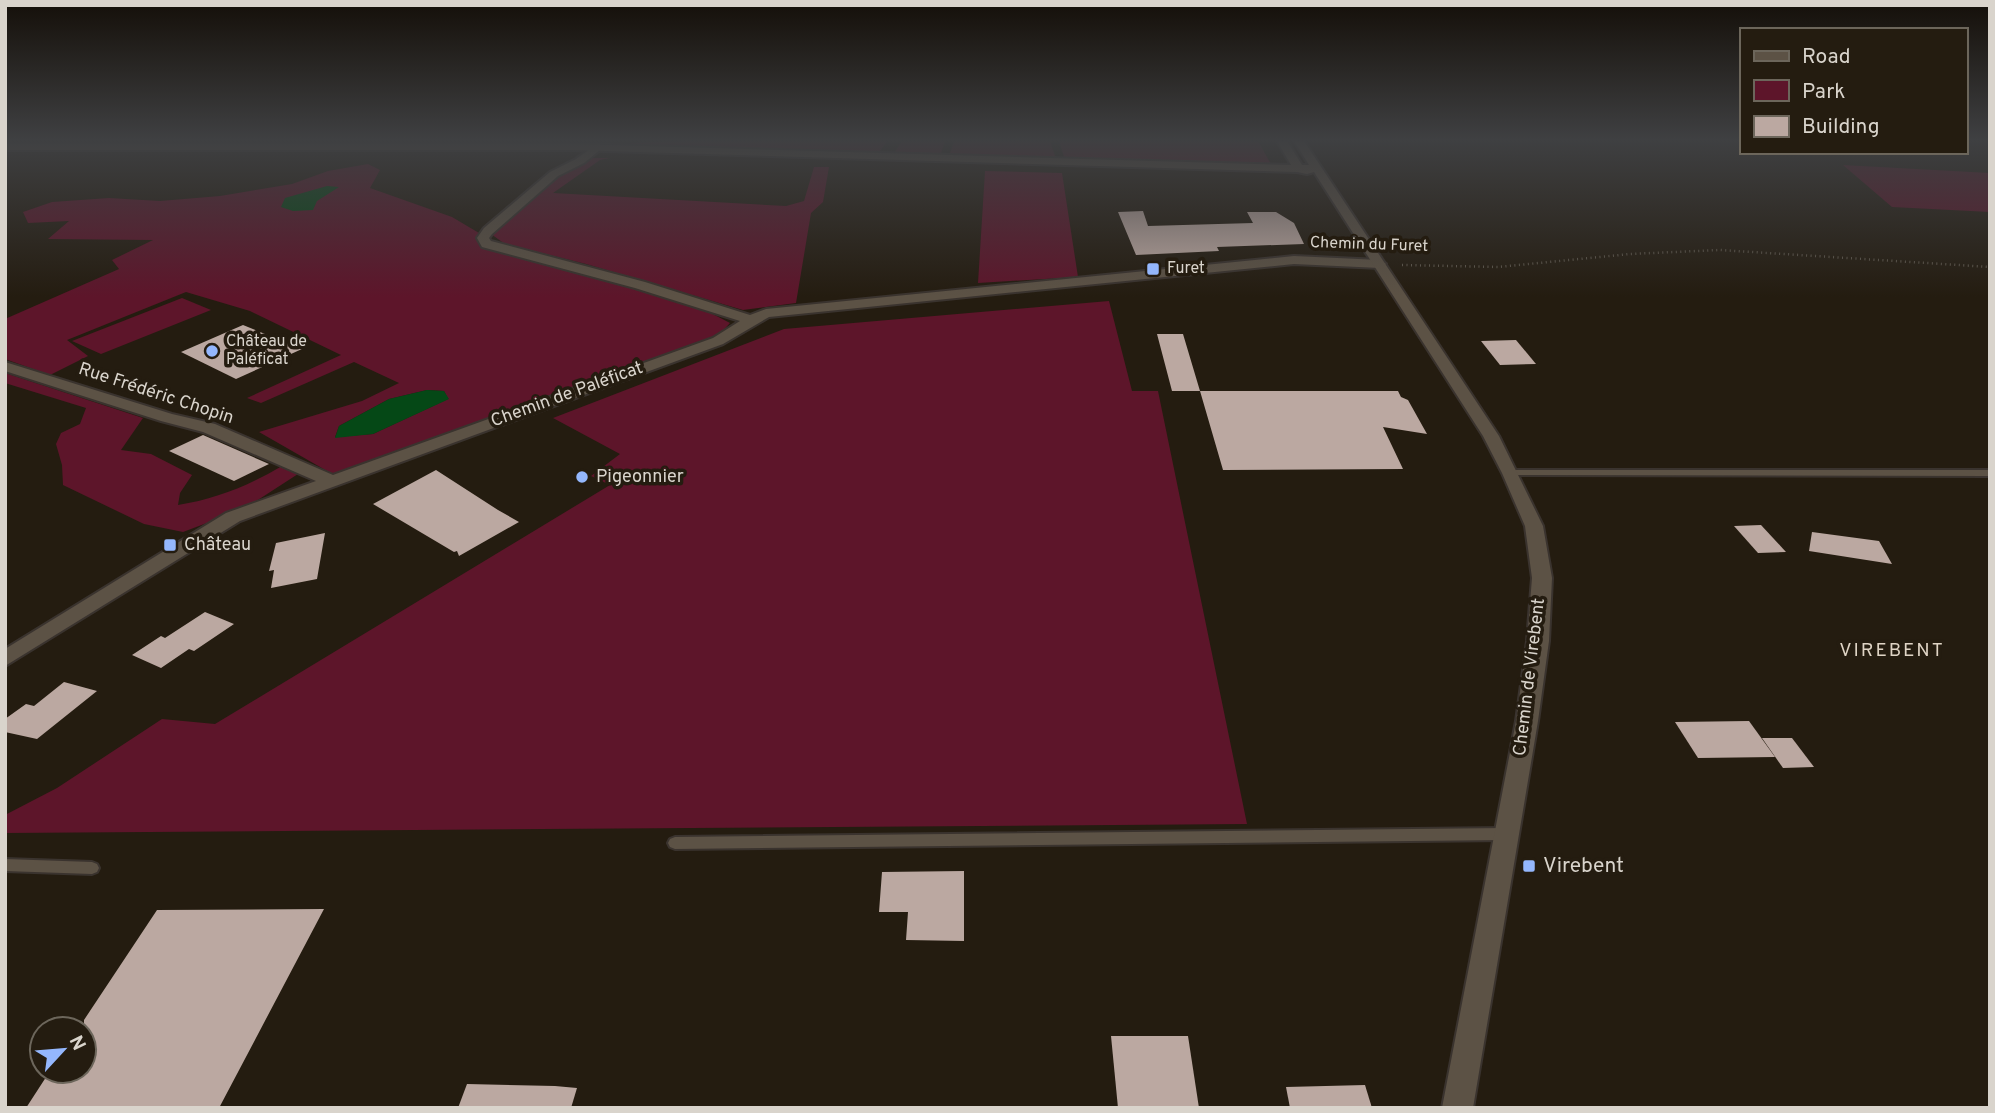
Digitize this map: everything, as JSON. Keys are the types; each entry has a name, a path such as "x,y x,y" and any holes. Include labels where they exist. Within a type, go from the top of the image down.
{"street":[{"path":"532,193 488,230 483,238 486,244 640,285 748,319"},
{"name":"Chemin de Virebent","path":"1333,193 1491,436 1534,526 1542,578 1529,708 1457,1108"},
{"name":"Chemin du Furet","path":"748,319 766,313 1294,260 1380,264"},
{"name":"Chemin de Paléficat","path":"5,659 233,517 718,341 734,332 748,319"},
{"name":"Rue Frédéric Chopin","path":"5,366 167,418 209,428 332,481"}],"lane":[{"path":"1511,473 1990,473"},
{"path":"674,843 1506,834"},
{"path":"5,865 92,868"}],"path":[{"name":"Chemin du Furet","path":"1380,264 1498,267 1630,254 1720,250 1990,267"}],"green space":[{"path":"238,193 384,193 452,217 479,233 479,245 640,286 671,296 730,323 720,334 334,475 259,432 362,401 399,383 354,362 261,403 247,398 341,355 250,311 186,292 67,340 88,356 50,375 5,359 5,319 119,269 112,260 153,240 48,239 69,221 28,223 23,212 52,202 109,198 160,201","holes":["427,390 444,391 448,399 373,434 335,437 339,426 389,399"]},
{"path":"540,193 786,206 804,201 806,193 825,193 823,202 811,213 796,303 743,310 586,264 505,244 491,234"},
{"path":"984,193 1065,193 1078,277 978,283"},
{"path":"1876,193 1990,193 1990,212 1892,207"},
{"path":"182,298 211,310 101,354 72,341"},
{"path":"1109,301 1132,391 1158,391 1247,824 5,833 5,815 57,788 162,719 215,724 610,485 591,476 620,454 553,418 784,329"},
{"path":"5,373 143,418 121,450 151,454 192,475 180,493 178,505 232,491 282,466 298,474 244,509 183,532 144,524 63,485 62,465 56,444 61,433 80,424 86,408 5,383"}],"shaded area":[{"path":"303,193 330,193 317,201 313,210 293,211 281,207 285,198"},
{"path":"427,390 444,391 449,399 373,434 335,438 339,426 389,399"}],"building":[{"path":"1143,211 1148,226 1253,223 1247,212 1276,212 1294,223 1304,244 1217,247 1219,251 1136,255 1118,212"},
{"name":"Château de Paléficat","path":"243,325 302,349 236,379 181,352"},
{"path":"1157,334 1183,334 1200,391 1172,391"},
{"path":"1516,340 1536,364 1500,365 1481,341"},
{"path":"1200,391 1398,391 1401,397 1408,400 1427,434 1383,427 1403,469 1223,470"},
{"path":"203,435 269,464 234,481 169,451"},
{"path":"436,470 519,522 459,556 457,551 454,552 373,504"},
{"path":"1761,525 1786,552 1758,553 1734,526"},
{"path":"1812,532 1879,541 1892,564 1809,551"},
{"path":"325,533 317,579 271,588 274,570 269,571 276,543"},
{"path":"205,612 234,624 194,651 189,649 161,668 132,655 161,636 165,638"},
{"path":"64,682 97,691 37,739 5,732 5,719 26,704 34,706"},
{"path":"1749,721 1775,757 1698,758 1675,722"},
{"path":"1762,738 1792,738 1814,767 1783,768"},
{"path":"964,871 964,941 906,940 908,912 879,912 882,872"},
{"path":"324,909 219,1108 26,1108 41,1085 98,1085 98,1015 87,1015 157,910"},
{"path":"1111,1036 1188,1036 1199,1108 1118,1108"},
{"path":"467,1084 577,1088 571,1108 458,1108"},
{"path":"1365,1085 1372,1108 1290,1108 1286,1087"}],"place":[{"name":"Furet","path":"1153,269"},
{"name":"Château de Paléficat","path":"212,351"},
{"name":"Pigeonnier","path":"582,477"},
{"name":"Château","path":"170,545"},
{"name":"Virebent","path":"1529,866"}],"district":[{"name":"VIREBENT","path":"1892,651"}]}
